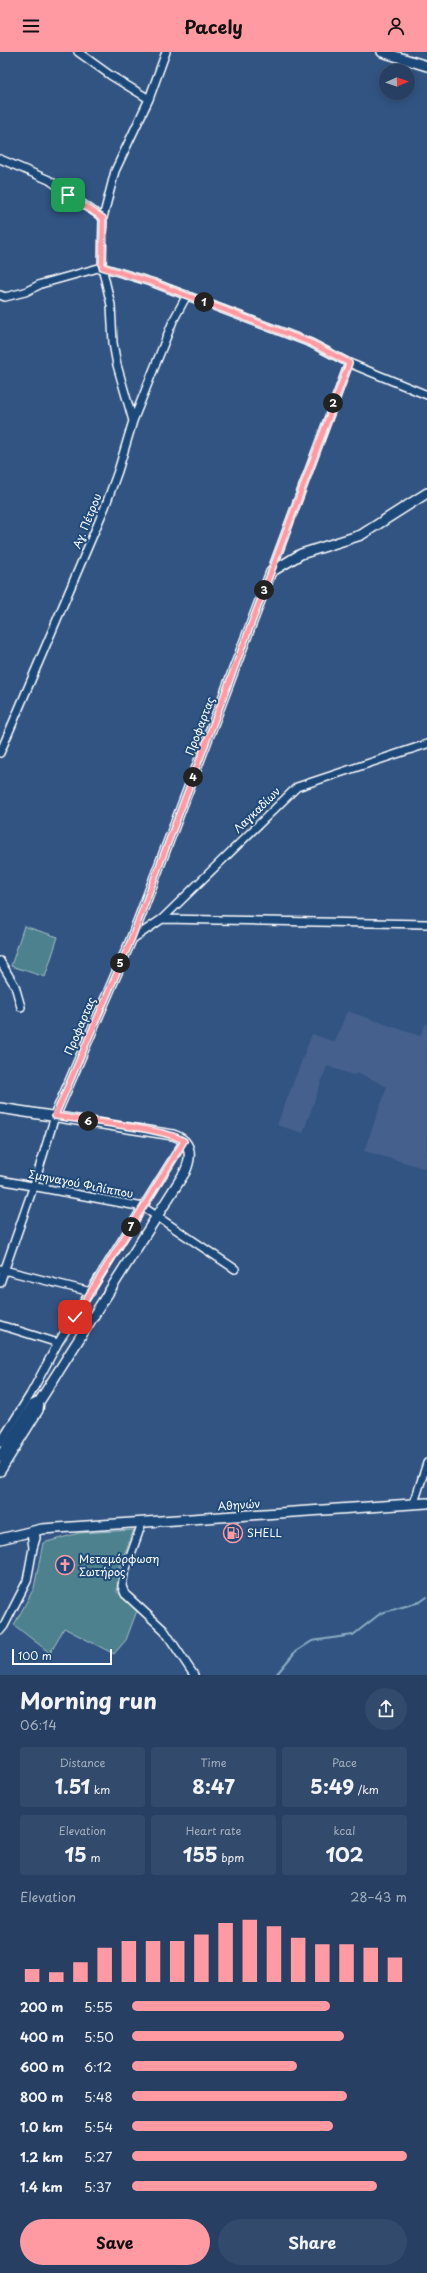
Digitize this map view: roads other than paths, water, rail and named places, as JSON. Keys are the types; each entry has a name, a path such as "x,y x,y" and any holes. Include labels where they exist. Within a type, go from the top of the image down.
{"street":[{"path":"78,52 110,75 149,99"},
{"path":"133,421 117,365 113,342 111,305 102,267 103,218 115,171 149,99 166,52"},
{"path":"382,52 427,66"},
{"path":"0,159 49,180 103,218"},
{"path":"0,295 5,297 25,292 41,284 102,267 187,295 311,343 349,363 427,395"},
{"name":"Αγ. Πέτρου","path":"0,754 104,507 118,471 133,421 173,321 187,295"},
{"path":"271,572 349,363"},
{"path":"271,572 301,554 361,535 427,493"},
{"name":"Προφαρτας","path":"55,1116 131,940 271,572"},
{"name":"Λαγκαδίων","path":"131,940 162,920 297,787 427,744"},
{"path":"162,920 427,924"},
{"path":"0,961 15,986 21,1007"},
{"path":"0,1108 173,1135 184,1141 190,1150 190,1162 39,1402 38,1410 0,1471"},
{"path":"0,1283 2,1269 34,1186 55,1116"},
{"path":"0,1443 30,1395 58,1343 184,1141"},
{"name":"Σμηναγού Φιλίππου","path":"0,1180 143,1207 235,1269"},
{"path":"2,1269 91,1292"},
{"path":"0,1325 58,1343"},
{"path":"30,1395 39,1402"},
{"path":"0,1457 33,1405 39,1402"},
{"path":"414,1504 427,1463"},
{"name":"Αθηνών","path":"0,1544 54,1529 427,1502"},
{"path":"142,1523 124,1574 122,1586 125,1594 164,1630 194,1675"},
{"path":"0,1630 4,1626 27,1581 33,1548 33,1534"},
{"name":"Αθηνών","path":"0,1539 33,1534"}],"waterway":[{"path":"276,1675 295,1652 312,1641 353,1635 381,1613 420,1602 427,1597"}],"place":[{"name":"SHELL","path":"233,1533"},
{"name":"Μεταμόρφωση Σωτήρος","path":"65,1565"}]}
